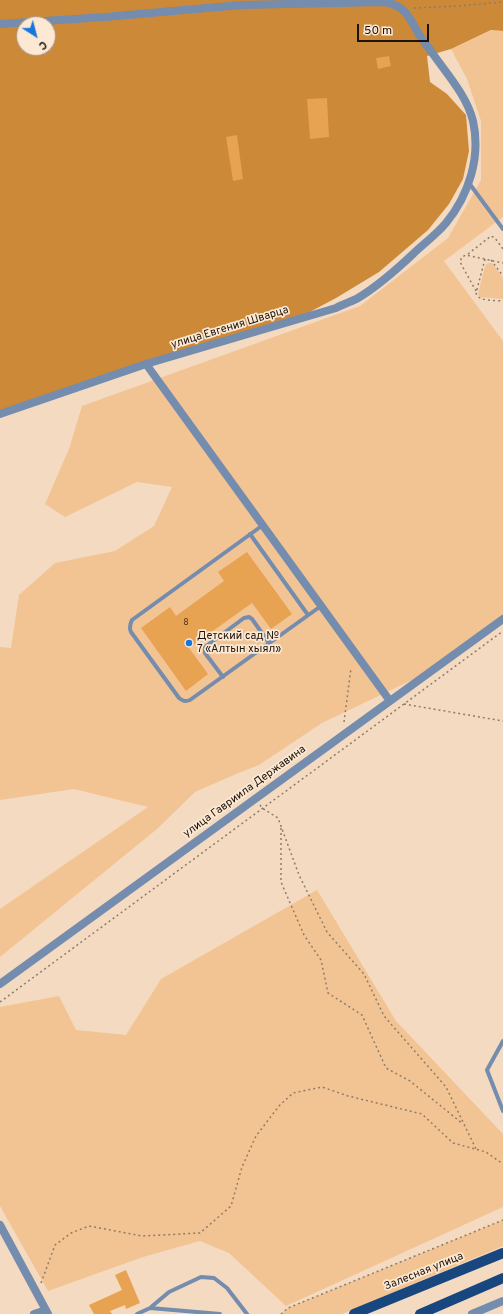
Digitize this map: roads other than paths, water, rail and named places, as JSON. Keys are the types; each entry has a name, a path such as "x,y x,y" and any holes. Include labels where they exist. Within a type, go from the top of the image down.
{"main road":[{"name":"Залесная улица","path":"354,1314 503,1253"},
{"path":"420,1314 503,1278"}],"street":[{"name":"улица Евгения Шварца","path":"0,24 105,17 241,5 385,2 395,4 402,8 412,20 420,36 458,90 470,113 475,145 475,156 469,182 454,212 445,225 390,276 358,298 336,308 146,364 0,414"},
{"path":"146,364 390,701"},
{"name":"улица Гавриила Державина","path":"0,984 503,619"},
{"path":"0,1225 47,1312 34,1314"},
{"path":"472,1314 503,1301"}],"lane":[{"path":"469,182 503,229"},
{"path":"262,525 132,620 130,623 131,632 179,698 186,702 190,700 321,605"},
{"path":"250,534 308,615"},
{"path":"223,677 204,649 244,618 250,618 269,643"},
{"path":"503,1041 487,1070 501,1100 503,1111"},
{"path":"137,1314 150,1308 169,1292 201,1278 214,1278 227,1288 247,1314"},
{"path":"150,1308 220,1314"}],"place":[{"name":"Детский сад № 7 «Алтын хыял»","path":"189,643"}]}
